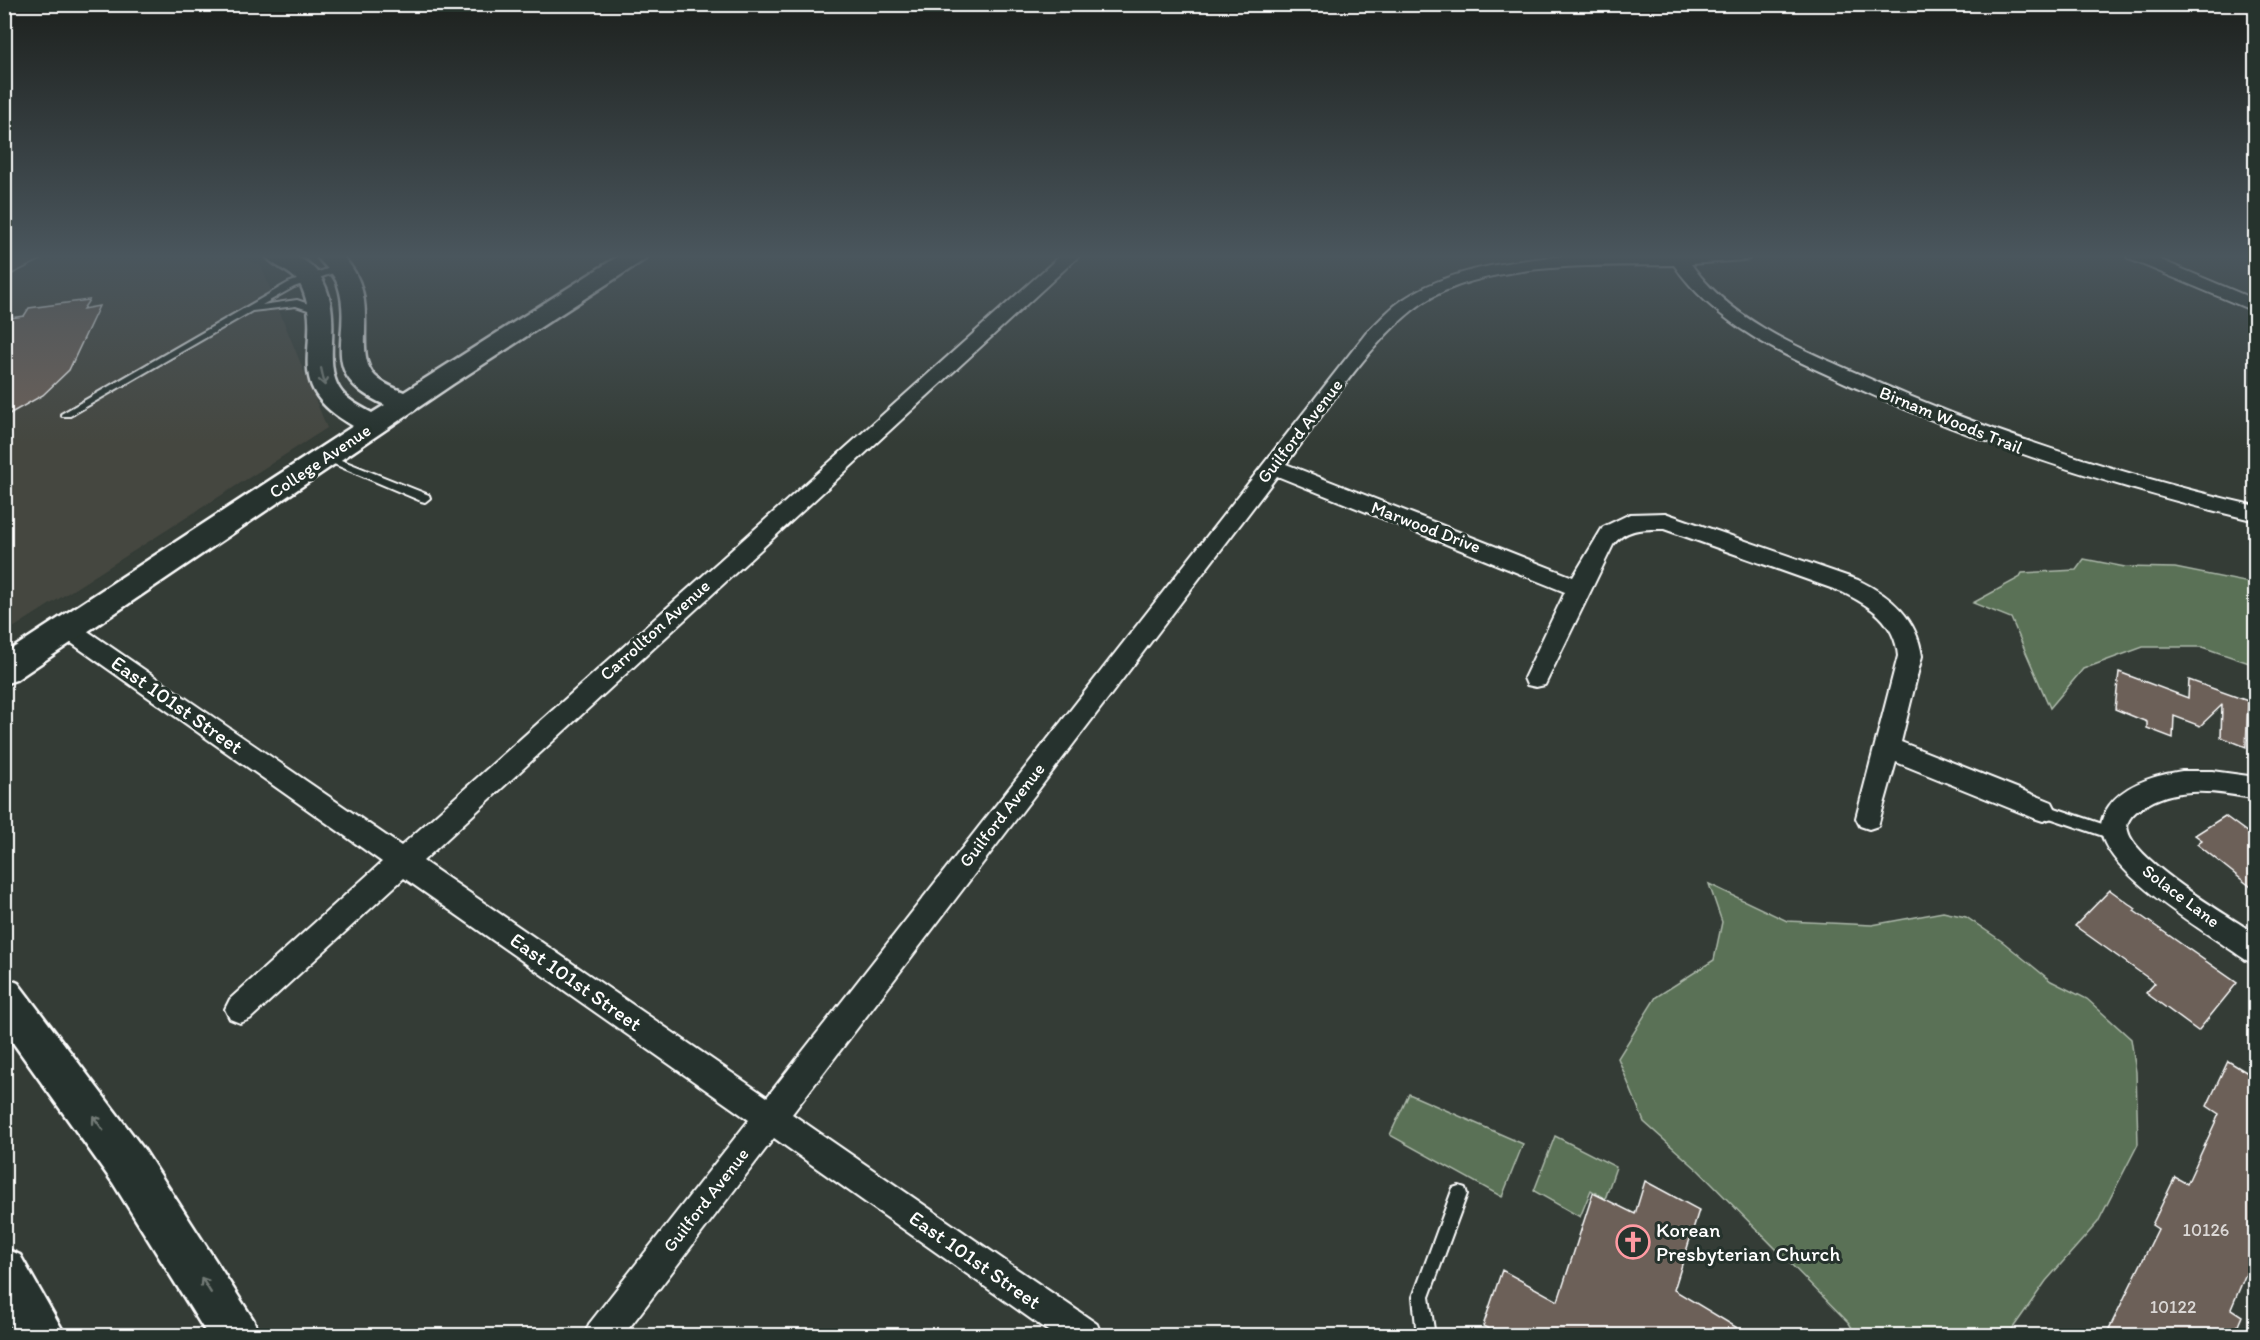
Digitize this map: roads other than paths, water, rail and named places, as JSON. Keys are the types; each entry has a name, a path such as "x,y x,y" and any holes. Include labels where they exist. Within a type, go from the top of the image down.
{"main road":[{"path":"320,318 323,382 333,399 374,425"},
{"path":"353,318 358,374 370,386 406,404"},
{"name":"College Avenue","path":"4,671 539,318"},
{"path":"4,996 129,1167 236,1335"},
{"path":"4,1271 42,1335"}],"street":[{"name":"Carrollton Avenue","path":"240,1009 401,860 1002,318"},
{"name":"Guilford Avenue","path":"601,1335 1378,331 1393,318"},
{"name":"Birnam Woods Trail","path":"1737,318 1808,358 1906,404 2066,464 2256,514"},
{"name":"Marwood Drive","path":"1273,467 1549,575 1578,589"},
{"path":"1536,678 1578,589 1611,532 1638,521 1665,521 1850,586 1875,599 1897,619 1910,643 1910,656 1869,818"},
{"name":"East 101st Street","path":"68,629 1085,1335"},
{"path":"1888,748 2043,810"},
{"path":"2115,834 2116,817 2126,803 2150,789 2185,782 2218,780 2256,788"},
{"name":"Solace Lane","path":"2115,834 2127,854 2150,876 2256,951"}],"lane":[{"path":"66,414 235,318"},
{"path":"326,457 425,498"},
{"path":"2043,810 2115,834"},
{"path":"1426,1335 1421,1297 1459,1194"}],"place":[{"name":"Korean Presbyterian Church","path":"1633,1242"}]}
